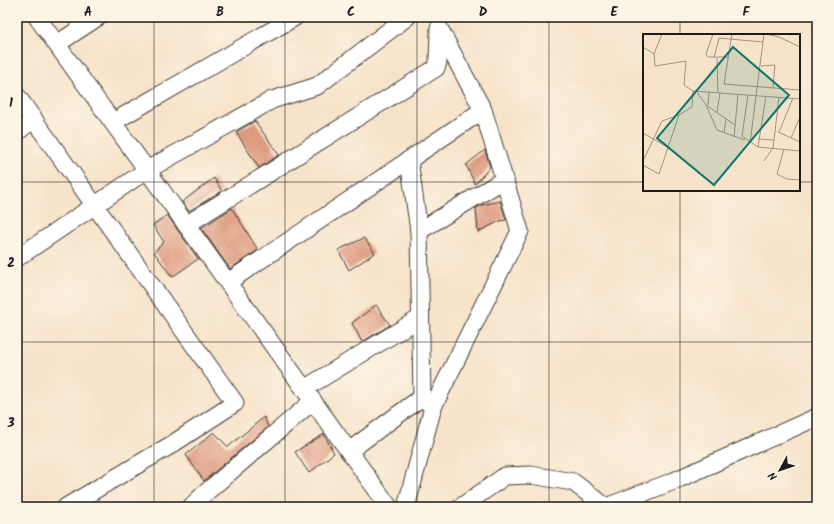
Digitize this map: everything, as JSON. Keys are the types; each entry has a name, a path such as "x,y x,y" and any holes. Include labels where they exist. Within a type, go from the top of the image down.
{"street":[{"path":"37,17 389,507"},
{"path":"57,44 98,17"},
{"path":"113,122 295,17"},
{"path":"17,258 147,170 272,100 317,86 407,17"},
{"path":"186,225 436,68 438,62 439,23"},
{"path":"406,507 428,402 520,231 483,110 439,23"},
{"path":"17,96 235,403 171,445 73,505"},
{"path":"228,282 483,110"},
{"path":"17,132 34,119"},
{"path":"409,160 419,231 420,318 428,402"},
{"path":"419,231 504,179"},
{"path":"191,507 309,395 420,318"},
{"path":"349,451 428,402"},
{"path":"461,507 505,476 531,475 573,482 607,507 674,481 817,417"}],"building":[{"path":"255,121 279,155 259,168 236,132"},
{"path":"485,150 490,167 475,184 466,165"},
{"path":"214,178 222,191 189,211 182,202"},
{"path":"500,201 506,220 500,221 478,232 476,208"},
{"path":"232,208 258,250 230,269 201,228"},
{"path":"167,215 198,259 172,277 154,252 164,242 153,225"},
{"path":"364,238 375,253 349,270 338,250"},
{"path":"376,305 390,325 362,342 352,323"},
{"path":"264,417 268,427 204,481 186,455 214,432 228,447"},
{"path":"324,434 334,453 309,473 295,452"}]}
